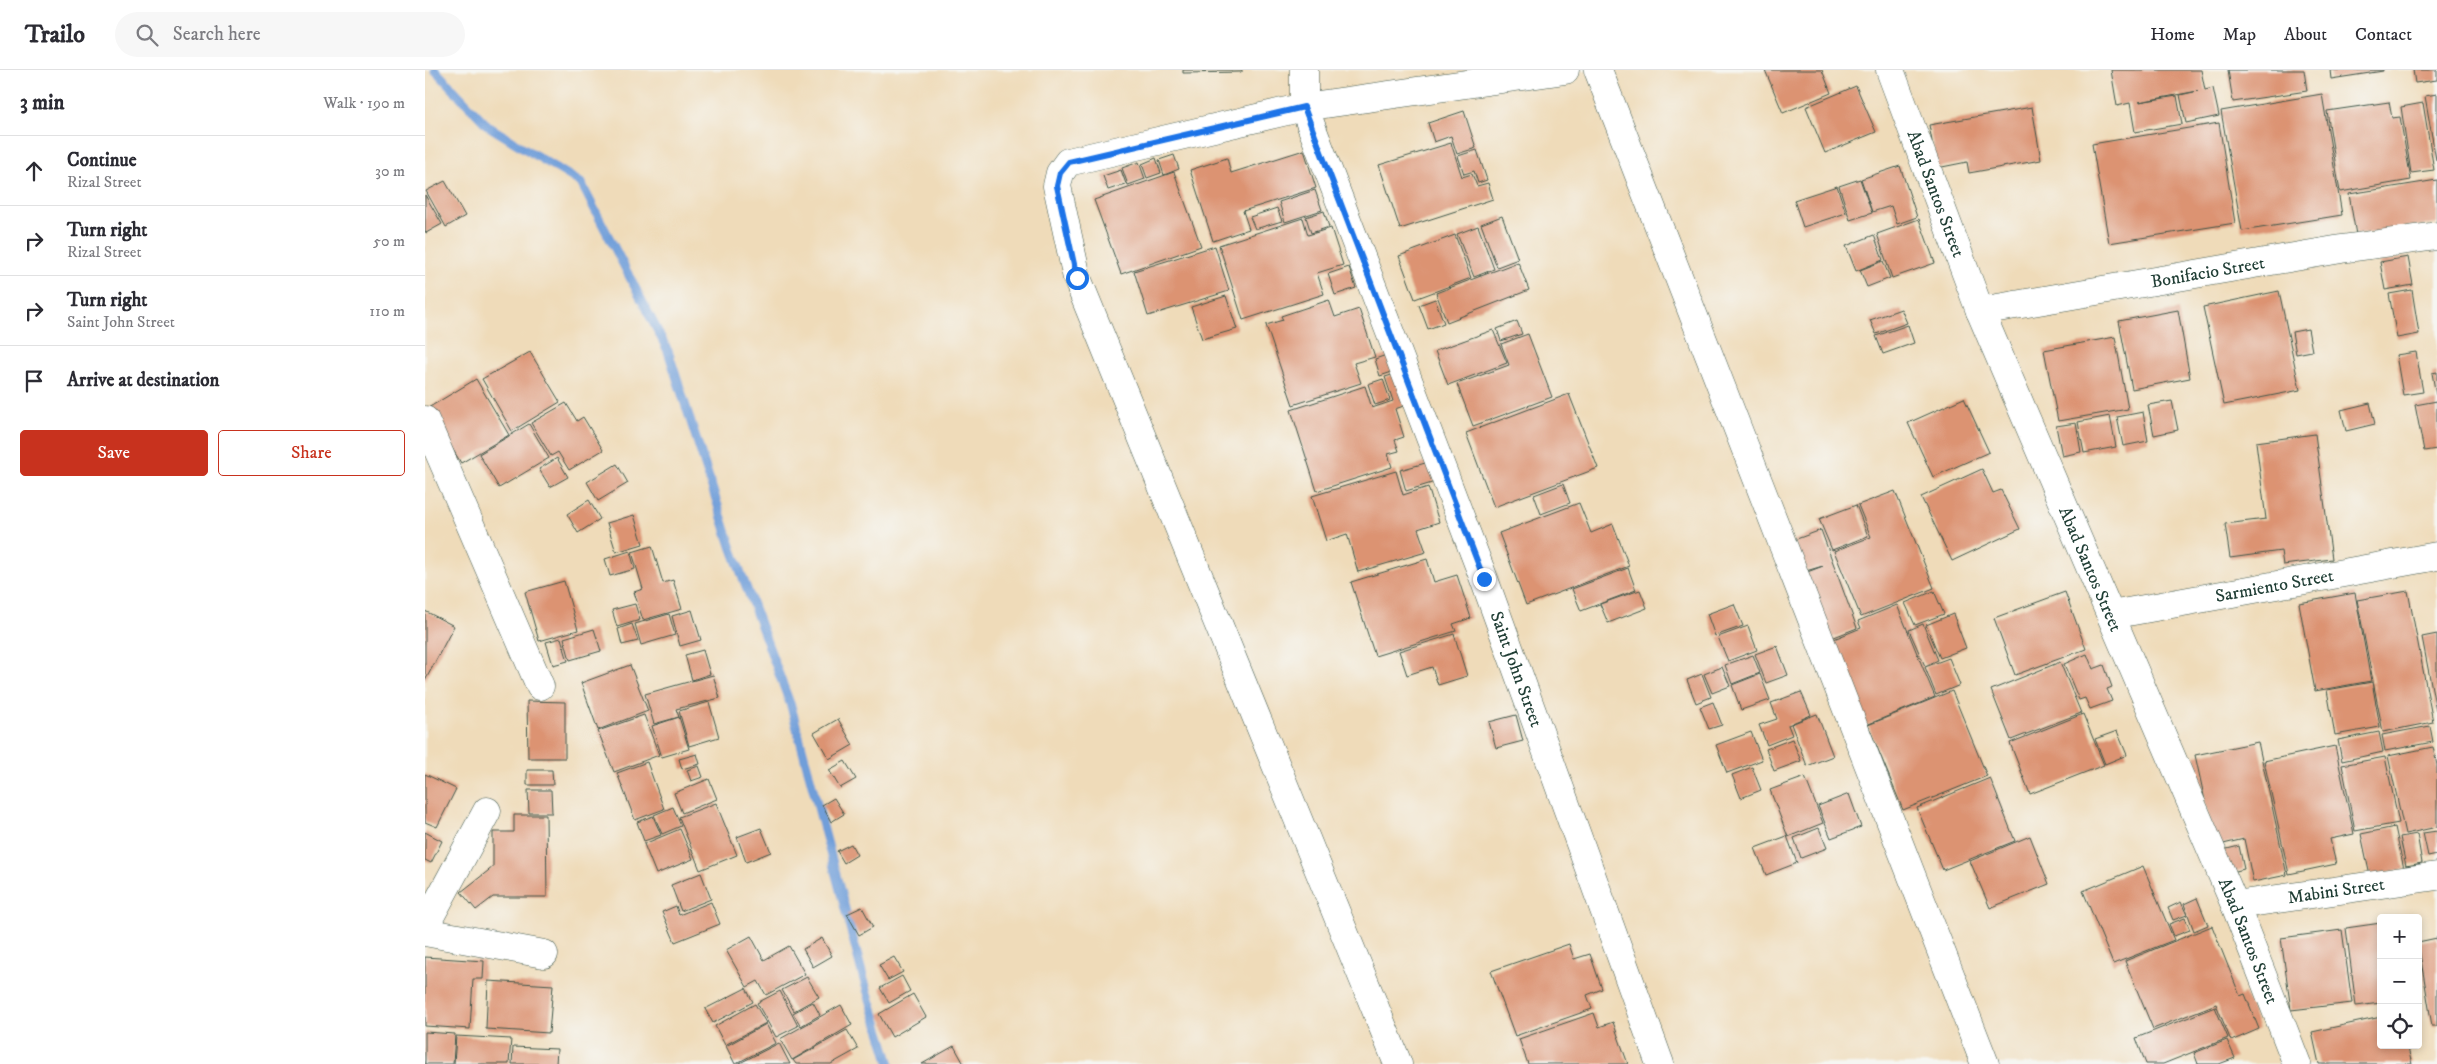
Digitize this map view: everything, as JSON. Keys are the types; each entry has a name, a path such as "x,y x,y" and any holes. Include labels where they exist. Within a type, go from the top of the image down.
{"street":[{"path":"1304,70 1304,107"},
{"path":"1398,1064 1077,278 1057,186 1060,173 1069,162 1304,107 1565,70"},
{"path":"1598,70 1985,1064"},
{"name":"Abad Santos Street","path":"1890,70 1980,311 2235,904 2297,1064"},
{"name":"Saint John Street","path":"1304,107 1487,588 1660,1064"},
{"name":"Bonifacio Street","path":"1980,311 2341,250 2437,236"},
{"path":"425,420 540,686"},
{"name":"Sarmiento Street","path":"2111,615 2437,556"},
{"path":"425,926 487,811"},
{"name":"Mabini Street","path":"2235,904 2437,876"},
{"path":"425,932 544,954"}],"building":[{"path":"1183,70 1242,70 1242,72 1183,73"},
{"path":"1765,70 1822,70 1831,93 1783,113"},
{"path":"2111,70 2201,70 2205,90 2213,88 2219,116 2186,123 2180,95 2198,91 2139,102 2177,96 2182,124 2135,132 2130,103 2117,106"},
{"path":"2228,70 2304,70 2307,91 2233,102"},
{"path":"2330,70 2383,70 2383,71 2331,79"},
{"path":"2413,70 2437,70 2437,80 2415,83"},
{"path":"1856,86 1876,132 1825,153 1806,107"},
{"path":"2322,94 2342,215 2242,231 2221,111"},
{"path":"2437,94 2437,160 2436,160 2425,96"},
{"path":"2389,102 2392,118 2400,117 2411,180 2340,192 2327,111"},
{"path":"2423,103 2434,170 2411,173 2401,107"},
{"path":"2032,107 2041,160 1969,173 1967,162 1937,168 1929,125"},
{"path":"1464,111 1476,148 1457,154 1451,136 1434,142 1428,123"},
{"path":"2219,123 2235,223 2109,243 2092,144"},
{"path":"1451,143 1462,177 1472,174 1477,186 1488,183 1493,199 1400,229 1379,165"},
{"path":"1304,150 1316,188 1243,211 1249,229 1213,241 1190,170 1227,158 1231,173"},
{"path":"1477,150 1487,180 1478,183 1474,171 1464,174 1458,156"},
{"path":"1174,155 1179,169 1164,175 1159,160"},
{"path":"1156,158 1161,173 1147,178 1142,164"},
{"path":"1139,162 1145,179 1128,185 1122,168"},
{"path":"1900,166 1917,217 1897,224 1891,206 1872,212 1861,179"},
{"path":"1121,170 1126,184 1108,190 1103,176"},
{"path":"1174,172 1201,246 1121,274 1094,200"},
{"path":"1860,179 1872,213 1850,220 1839,186"},
{"path":"2437,180 2437,223 2356,235 2349,194"},
{"path":"445,181 465,216 446,227 426,191"},
{"path":"1837,186 1846,213 1803,227 1794,200"},
{"path":"1315,190 1322,210 1285,222 1279,202"},
{"path":"425,195 442,224 426,233 425,230"},
{"path":"1277,208 1282,221 1255,229 1250,217"},
{"path":"1324,211 1329,227 1311,233 1306,217"},
{"path":"1502,216 1518,259 1497,267 1481,224"},
{"path":"1303,218 1308,235 1331,228 1343,265 1317,273 1324,294 1243,320 1219,245"},
{"path":"1919,219 1935,263 1892,278 1877,234"},
{"path":"1478,226 1494,269 1474,277 1457,234"},
{"path":"1455,235 1471,278 1415,299 1399,256"},
{"path":"1874,235 1883,260 1856,271 1846,246"},
{"path":"1215,246 1229,291 1148,316 1134,271"},
{"path":"2408,257 2413,285 2385,290 2380,262"},
{"path":"1883,261 1890,278 1867,287 1860,270"},
{"path":"1518,262 1529,290 1447,322 1436,293"},
{"path":"1349,267 1356,288 1335,295 1328,274"},
{"path":"2412,290 2419,334 2397,338 2389,294"},
{"path":"2279,291 2300,390 2224,405 2203,307"},
{"path":"1226,296 1237,329 1202,339 1191,307"},
{"path":"1435,299 1444,323 1428,329 1419,305"},
{"path":"1329,300 1335,317 1359,309 1375,357 1354,363 1361,383 1293,405 1266,325 1283,320 1281,316"},
{"path":"1901,309 1907,323 1876,334 1870,320"},
{"path":"2178,310 2190,378 2132,389 2119,321"},
{"path":"1517,321 1522,334 1501,341 1497,329"},
{"path":"1908,325 1914,343 1883,354 1876,336"},
{"path":"2308,329 2312,351 2296,354 2292,332"},
{"path":"1493,330 1507,363 1448,385 1435,351"},
{"path":"1528,334 1552,397 1473,426 1457,384 1509,365 1501,344"},
{"path":"2115,337 2128,409 2058,421 2044,350"},
{"path":"530,352 560,402 512,431 482,379"},
{"path":"1395,352 1401,369 1380,376 1375,359"},
{"path":"2416,352 2423,392 2403,395 2396,355"},
{"path":"1405,371 1415,402 1395,409 1404,437 1395,440 1399,451 1388,454 1392,467 1317,491 1291,410 1365,386 1372,408 1393,401 1385,377"},
{"path":"2437,372 2437,395 2436,395 2432,373"},
{"path":"476,379 509,435 461,463 428,408"},
{"path":"1383,379 1390,400 1375,405 1368,384"},
{"path":"1569,394 1598,468 1494,507 1466,433"},
{"path":"1964,398 1989,452 1933,477 1908,423"},
{"path":"2172,401 2178,430 2154,435 2148,405"},
{"path":"2437,401 2437,449 2424,451 2415,405"},
{"path":"566,403 577,421 583,417 603,450 569,470 558,452 551,456 531,423"},
{"path":"2370,403 2375,424 2346,431 2341,410"},
{"path":"2143,412 2148,441 2123,446 2117,417"},
{"path":"2110,416 2116,447 2084,453 2078,422"},
{"path":"2076,423 2081,452 2062,456 2056,426"},
{"path":"529,424 549,458 499,488 479,454"},
{"path":"2315,434 2332,559 2283,565 2281,551 2230,558 2225,524 2266,519 2256,442"},
{"path":"557,458 568,477 550,487 539,469"},
{"path":"1429,462 1435,482 1406,491 1400,470"},
{"path":"617,464 628,483 598,501 587,482"},
{"path":"1982,469 1993,493 2001,490 2020,529 1952,561 1921,497"},
{"path":"1396,471 1403,495 1428,487 1439,522 1418,529 1426,552 1358,572 1347,534 1326,541 1312,496"},
{"path":"1563,484 1570,503 1541,514 1534,495"},
{"path":"1895,491 1934,588 1861,617 1834,551 1871,537 1858,505"},
{"path":"589,500 600,519 578,533 567,514"},
{"path":"1579,503 1591,533 1613,524 1629,566 1526,605 1499,533"},
{"path":"1856,505 1868,536 1832,550 1819,519"},
{"path":"634,515 643,544 616,552 607,523"},
{"path":"1821,530 1857,628 1829,639 1802,574 1823,566 1806,571 1794,540"},
{"path":"652,546 663,583 673,580 682,609 643,620 634,592 643,589 632,552"},
{"path":"630,551 635,569 610,576 605,559"},
{"path":"1427,559 1434,582 1457,575 1471,618 1453,624 1456,631 1375,656 1351,582"},
{"path":"1628,568 1636,590 1581,611 1572,589"},
{"path":"564,581 578,630 539,641 525,592"},
{"path":"1640,590 1647,608 1608,623 1600,604"},
{"path":"1934,591 1944,614 1915,625 1905,603"},
{"path":"2408,591 2433,722 2383,732 2357,600"},
{"path":"2065,592 2086,649 2015,675 1994,618"},
{"path":"2355,593 2371,681 2315,691 2299,603"},
{"path":"635,604 640,620 617,627 612,610"},
{"path":"1734,604 1743,626 1715,636 1707,614"},
{"path":"1897,605 1935,697 1864,726 1829,641 1861,628 1858,621"},
{"path":"692,610 701,640 680,646 672,616"},
{"path":"425,611 454,626 425,681"},
{"path":"669,614 675,635 641,645 635,624"},
{"path":"1953,614 1966,648 1940,658 1926,625"},
{"path":"632,624 638,641 622,645 618,629"},
{"path":"1923,624 1938,660 1925,666 1909,630"},
{"path":"1748,626 1757,650 1728,661 1718,637"},
{"path":"594,629 601,651 570,660 564,638"},
{"path":"1454,634 1467,676 1438,685 1432,667 1407,675 1399,651"},
{"path":"2437,634 2437,710 2436,710 2422,637"},
{"path":"561,638 568,661 553,665 546,642"},
{"path":"1777,646 1788,675 1766,683 1755,654"},
{"path":"703,650 710,674 692,680 685,655"},
{"path":"2087,654 2093,669 2104,665 2112,687 2107,689 2112,701 2090,709 2085,698 2079,700 2064,664"},
{"path":"1753,655 1760,673 1732,684 1725,665"},
{"path":"1949,658 1960,685 1936,695 1925,667"},
{"path":"2060,662 2081,713 2011,740 1991,690"},
{"path":"630,665 648,711 598,730 581,683"},
{"path":"1722,667 1730,686 1712,693 1704,674"},
{"path":"1702,674 1711,697 1696,703 1687,680"},
{"path":"1760,674 1770,700 1741,710 1732,685"},
{"path":"713,675 720,698 676,709 679,717 654,724 645,694"},
{"path":"2372,682 2380,727 2335,735 2327,690"},
{"path":"1952,691 1987,776 1903,810 1868,725"},
{"path":"1801,692 1811,715 1788,725 1792,735 1767,745 1759,725 1777,719 1771,703"},
{"path":"527,701 565,702 565,758 528,758"},
{"path":"709,702 719,737 689,746 679,711"},
{"path":"1713,702 1722,725 1709,729 1700,707"},
{"path":"1817,714 1833,756 1807,766 1791,724"},
{"path":"2083,714 2104,765 2030,794 2010,743"},
{"path":"644,715 659,755 614,772 598,731"},
{"path":"1516,715 1523,741 1496,748 1489,722"},
{"path":"679,717 689,749 662,757 652,726"},
{"path":"838,719 853,745 829,759 814,733"},
{"path":"2430,726 2433,742 2385,751 2382,735"},
{"path":"2117,731 2127,755 2105,764 2095,739"},
{"path":"1751,732 1762,760 1727,773 1716,745"},
{"path":"2379,732 2383,752 2342,761 2338,740"},
{"path":"1792,739 1801,761 1774,771 1766,749"},
{"path":"2258,742 2287,875 2253,882 2244,839 2215,846 2195,755"},
{"path":"2335,746 2354,834 2330,839 2336,864 2289,874 2264,761"},
{"path":"2433,747 2437,765 2437,827 2405,834 2388,756"},
{"path":"697,754 700,764 682,769 679,759"},
{"path":"2385,757 2399,823 2355,831 2342,765"},
{"path":"845,761 856,779 840,788 829,770"},
{"path":"647,762 664,809 635,820 617,773"},
{"path":"699,766 703,777 691,781 687,770"},
{"path":"1752,767 1761,790 1741,798 1732,775"},
{"path":"527,770 552,770 553,785 527,785"},
{"path":"425,774 456,789 437,827 425,822"},
{"path":"1805,777 1823,823 1788,837 1770,790"},
{"path":"1990,778 2015,841 1943,870 1917,808"},
{"path":"709,779 717,799 682,813 674,793"},
{"path":"528,790 551,790 552,813 529,813"},
{"path":"1849,794 1861,827 1831,838 1818,806"},
{"path":"834,798 844,814 831,822 822,805"},
{"path":"716,803 737,855 700,870 679,817"},
{"path":"673,807 681,826 662,834 654,815"},
{"path":"514,815 546,815 547,897 493,897 476,910 461,892 493,867 493,832 514,832"},
{"path":"653,816 661,835 644,841 637,822"},
{"path":"2395,827 2404,869 2370,876 2361,834"},
{"path":"761,828 771,852 746,862 737,837"},
{"path":"1819,828 1827,848 1801,858 1794,838"},
{"path":"680,829 693,859 656,874 644,844"},
{"path":"2437,831 2437,854 2428,856 2423,833"},
{"path":"425,832 442,841 431,863 425,860"},
{"path":"2417,834 2422,863 2406,866 2400,837"},
{"path":"1787,836 1797,863 1766,875 1755,848"},
{"path":"2030,836 2049,884 1990,908 1970,861"},
{"path":"851,844 857,855 844,863 837,851"},
{"path":"2239,846 2244,869 2228,873 2223,850"},
{"path":"2143,866 2174,940 2113,964 2083,891"},
{"path":"701,873 711,899 681,911 671,885"},
{"path":"2197,898 2208,925 2194,931 2184,904"},
{"path":"711,902 720,924 675,942 662,912 676,906 679,915"},
{"path":"2181,902 2187,915 2173,920 2168,908"},
{"path":"862,907 873,927 859,935 847,914"},
{"path":"2185,918 2190,930 2174,936 2169,924"},
{"path":"2377,924 2377,1003 2356,1006 2346,928"},
{"path":"2212,926 2240,996 2245,994 2259,1029 2231,1041 2216,1004 2153,1029 2125,961"},
{"path":"2342,930 2352,1003 2291,1010 2281,938"},
{"path":"751,936 764,960 789,946 805,974 766,995 758,981 747,987 726,950"},
{"path":"822,938 832,956 813,967 803,949"},
{"path":"2437,938 2437,1026 2432,1026 2422,966 2422,941"},
{"path":"1569,944 1574,959 1590,954 1602,989 1587,995 1592,1009 1515,1036 1491,971"},
{"path":"425,957 484,961 483,979 473,979 470,1029 425,1026"},
{"path":"894,957 903,972 888,980 879,965"},
{"path":"902,976 910,991 889,1003 880,988"},
{"path":"807,977 819,997 794,1011 782,990"},
{"path":"488,981 553,985 549,1033 486,1029"},
{"path":"746,988 753,1002 713,1023 705,1009"},
{"path":"780,991 798,1026 776,1037 757,1003"},
{"path":"913,994 926,1017 892,1037 879,1014"},
{"path":"813,1002 820,1015 801,1026 793,1013"},
{"path":"755,1004 766,1023 725,1045 715,1026"},
{"path":"841,1005 852,1025 792,1060 780,1039"},
{"path":"2215,1007 2228,1038 2163,1064 2146,1064 2136,1038"},
{"path":"1594,1013 1599,1027 1613,1022 1628,1064 1528,1064 1519,1039"},
{"path":"2377,1018 2377,1049 2408,1049 2412,1064 2319,1064 2312,1032"},
{"path":"766,1024 776,1043 735,1064 726,1046"},
{"path":"847,1030 858,1049 831,1064 796,1064 793,1060"},
{"path":"425,1032 455,1034 453,1064 425,1064"},
{"path":"456,1036 511,1039 509,1064 454,1064"},
{"path":"2227,1040 2235,1058 2219,1064 2198,1064 2194,1053"},
{"path":"779,1043 790,1064 738,1064"},
{"path":"954,1046 964,1064 922,1064"},
{"path":"513,1047 557,1049 556,1064 512,1064"}],"waterway":[{"path":"435,70 488,126 581,183 668,351 732,549 791,706 864,980 890,1064"}],"route":[{"path":"1077,278 1057,186 1060,173 1069,162 1304,107 1484,579"}]}
